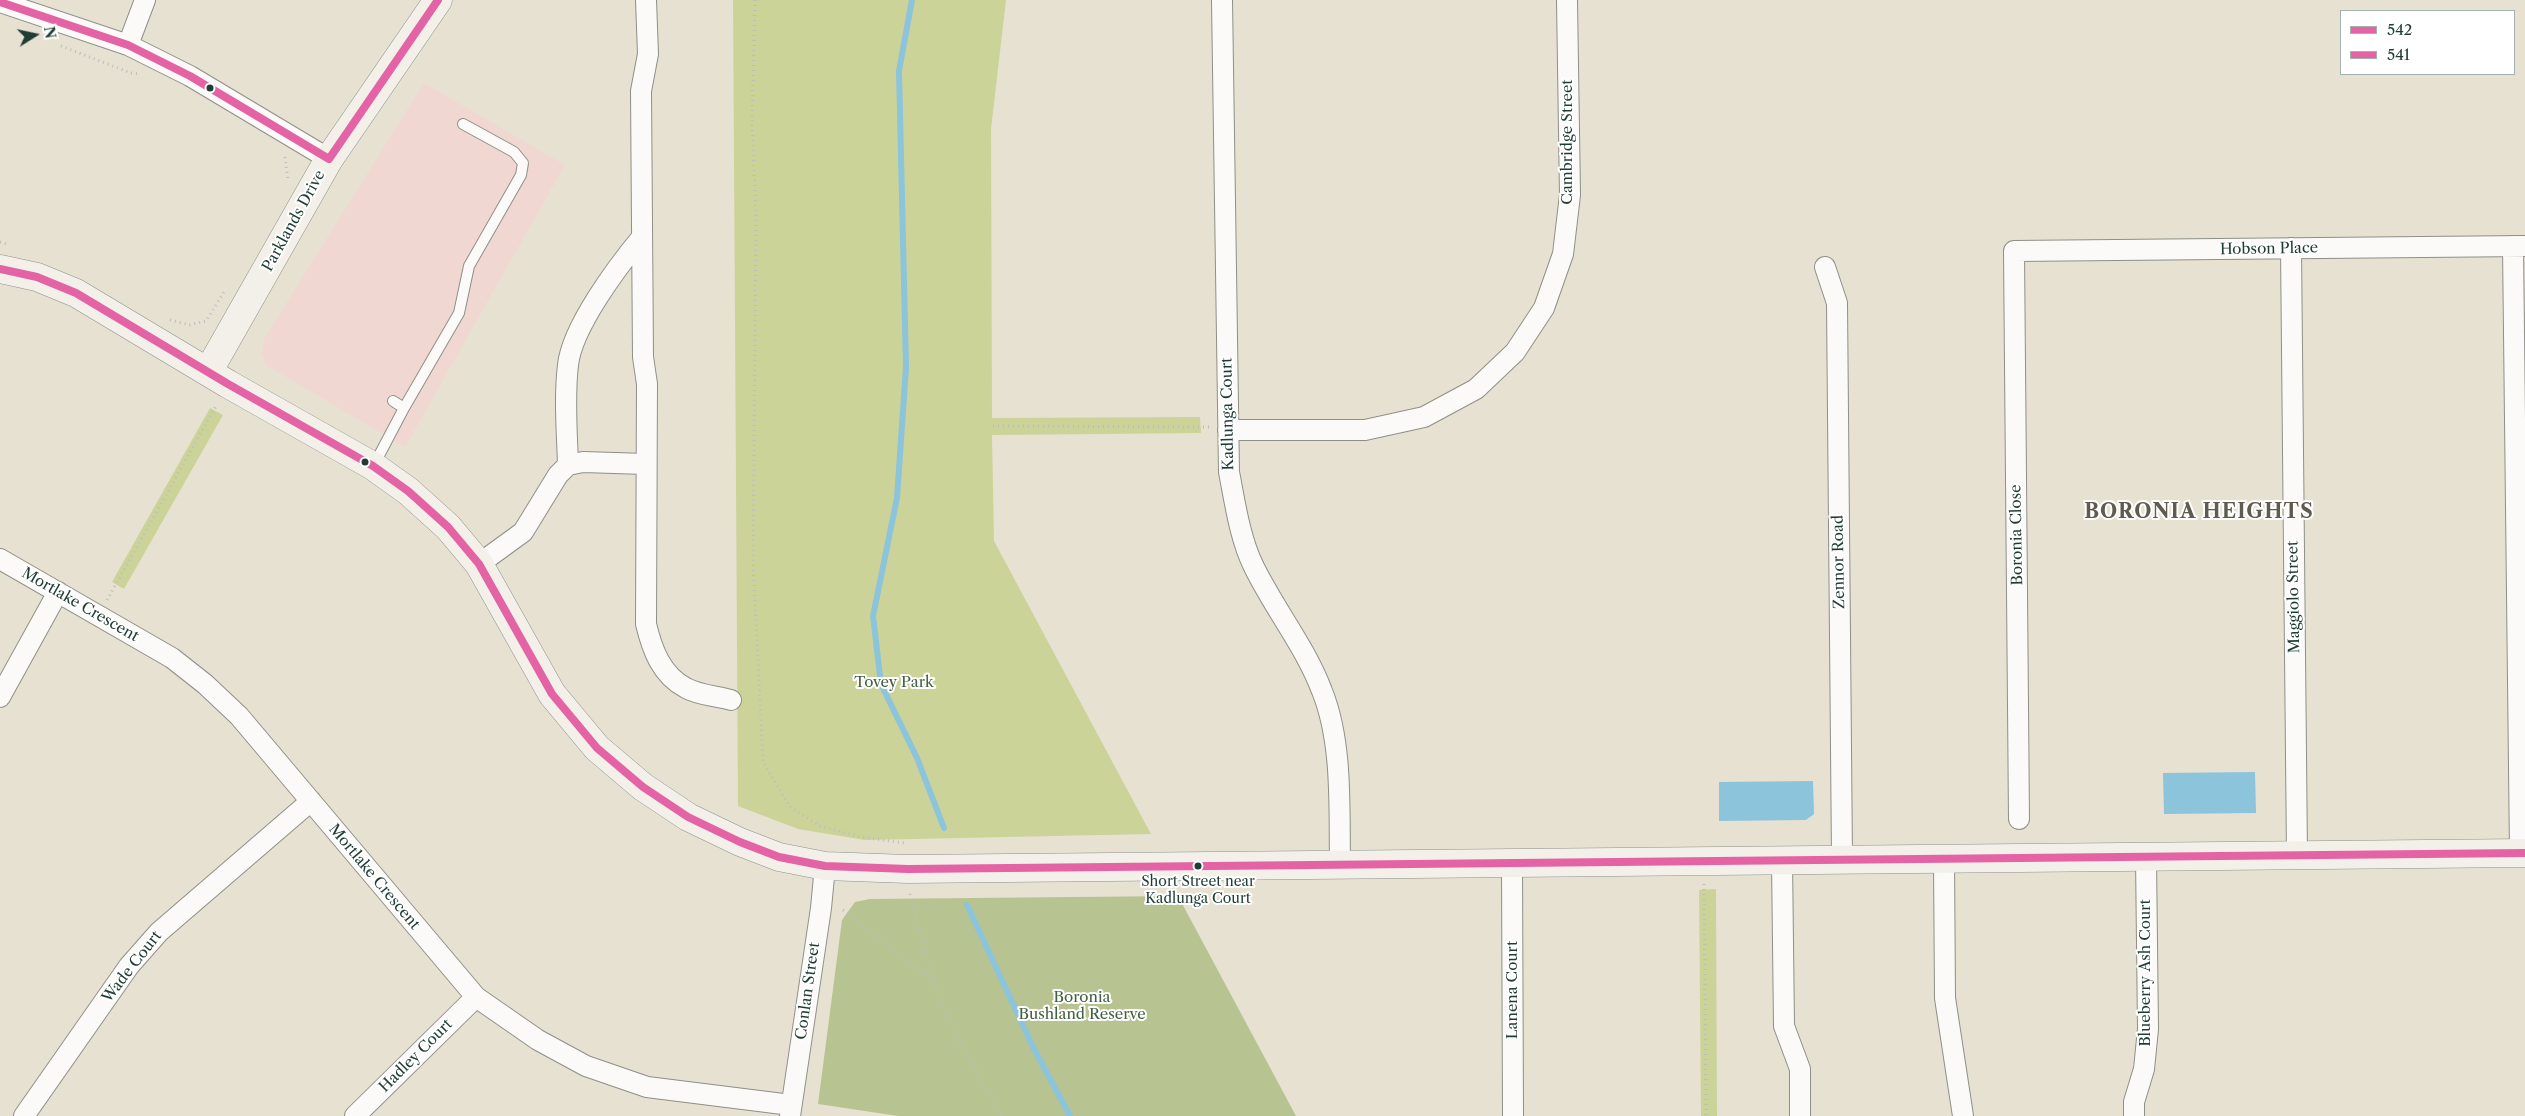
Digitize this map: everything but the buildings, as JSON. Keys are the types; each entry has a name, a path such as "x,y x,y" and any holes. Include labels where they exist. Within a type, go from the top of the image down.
{"street":[{"path":"128,45 145,0"},
{"name":"Parklands Drive","path":"208,372 329,159 438,0"},
{"path":"646,0 648,54 641,91 643,357 647,384 644,597 646,624 652,650 663,668 686,688 731,700"},
{"name":"Kadlunga Court","path":"1222,0 1229,472 1239,520 1253,566 1302,645 1323,692 1336,752 1340,864"},
{"name":"Cambridge Street","path":"1228,430 1365,430 1424,417 1476,389 1515,352 1544,308 1563,254 1570,195 1567,0"},
{"path":"0,2 128,45 190,76 329,159"},
{"path":"568,465 568,363 580,328 626,256 642,237"},
{"path":"4,256 37,277 76,293 208,372 373,466 408,491 441,521 479,564 552,694 597,748 643,787 688,817 740,842 779,857 825,866 908,869 2522,853 2519,246"},
{"name":"Hobson Place","path":"2014,251 2519,246"},
{"name":"Maggiolo Street","path":"2291,248 2297,855"},
{"name":"Boronia Close","path":"2014,251 2019,819"},
{"name":"Zennor Road","path":"1824,267 1837,304 1842,859"},
{"path":"479,564 523,532 558,475 568,465 583,462 646,464"},
{"name":"Mortlake Crescent","path":"0,559 172,658 205,684 239,716 476,997 538,1040 586,1066 647,1087 791,1110"},
{"path":"0,697 58,592"},
{"name":"Wade Court","path":"24,1116 129,966 158,932 311,801"},
{"name":"Blueberry Ash Court","path":"2134,1116 2134,1102 2144,1069 2148,1029 2146,858"},
{"path":"1944,859 1945,998 1963,1116"},
{"path":"1782,860 1784,1026 1800,1070 1800,1116"},
{"name":"Lanena Court","path":"1512,864 1513,1116"},
{"name":"Conlan Street","path":"791,1110 825,866"},
{"name":"Hadley Court","path":"355,1116 476,997"}],"lane":[{"path":"373,466 459,313 469,266 522,175 522,163 514,152 463,124"},
{"path":"393,401 404,408"}],"path":[{"path":"755,0 752,126 756,212 753,561 763,762 790,807 820,826 861,837 907,843"},
{"path":"59,45 131,73 150,76"},
{"path":"279,152 285,156 289,178 286,183"},
{"path":"0,242 4,256"},
{"path":"163,318 189,325 206,321 226,288"},
{"path":"98,615 217,404"},
{"path":"993,426 1207,427 1228,430"},
{"path":"1704,862 1706,1116"},
{"path":"910,894 933,981 947,1020 1002,1116"},
{"path":"842,910 933,981"}],"shaded area":[{"path":"424,83 565,165 405,447 266,365 262,354 264,339"}],"green space":[{"name":"Tovey Park","path":"733,0 1006,0 991,129 992,418 1200,417 1201,433 992,435 994,541 1151,834 865,840 798,829 738,806"},
{"path":"210,408 223,415 124,589 112,582"},
{"path":"1716,889 1717,1116 1701,1116 1699,890"},
{"name":"Boronia Bushland Reserve","path":"1178,896 1296,1116 898,1116 818,1104 842,920 855,902 870,899"}],"water":[{"path":"2255,772 2256,813 2164,814 2163,773"},
{"path":"1813,781 1814,814 1806,820 1719,821 1719,782"}],"waterway":[{"path":"912,0 899,71 906,367 897,498 873,616 881,684 917,758 944,828"},
{"path":"967,905 1033,1047 1070,1116"}],"transit line":[{"name":"541","path":"329,159 438,0"},
{"name":"541","path":"0,2 128,45 190,76 329,159"},
{"name":"542","path":"0,269 37,277 76,293 228,384 373,466 408,491 448,527 479,564 552,694 597,748 643,787 688,817 740,842 779,857 825,866 908,869 2525,853"}],"place":[{"name":"Short Street near Kadlunga Court","path":"1198,866"}],"district":[{"name":"BORONIA HEIGHTS","path":"2199,512"}]}
